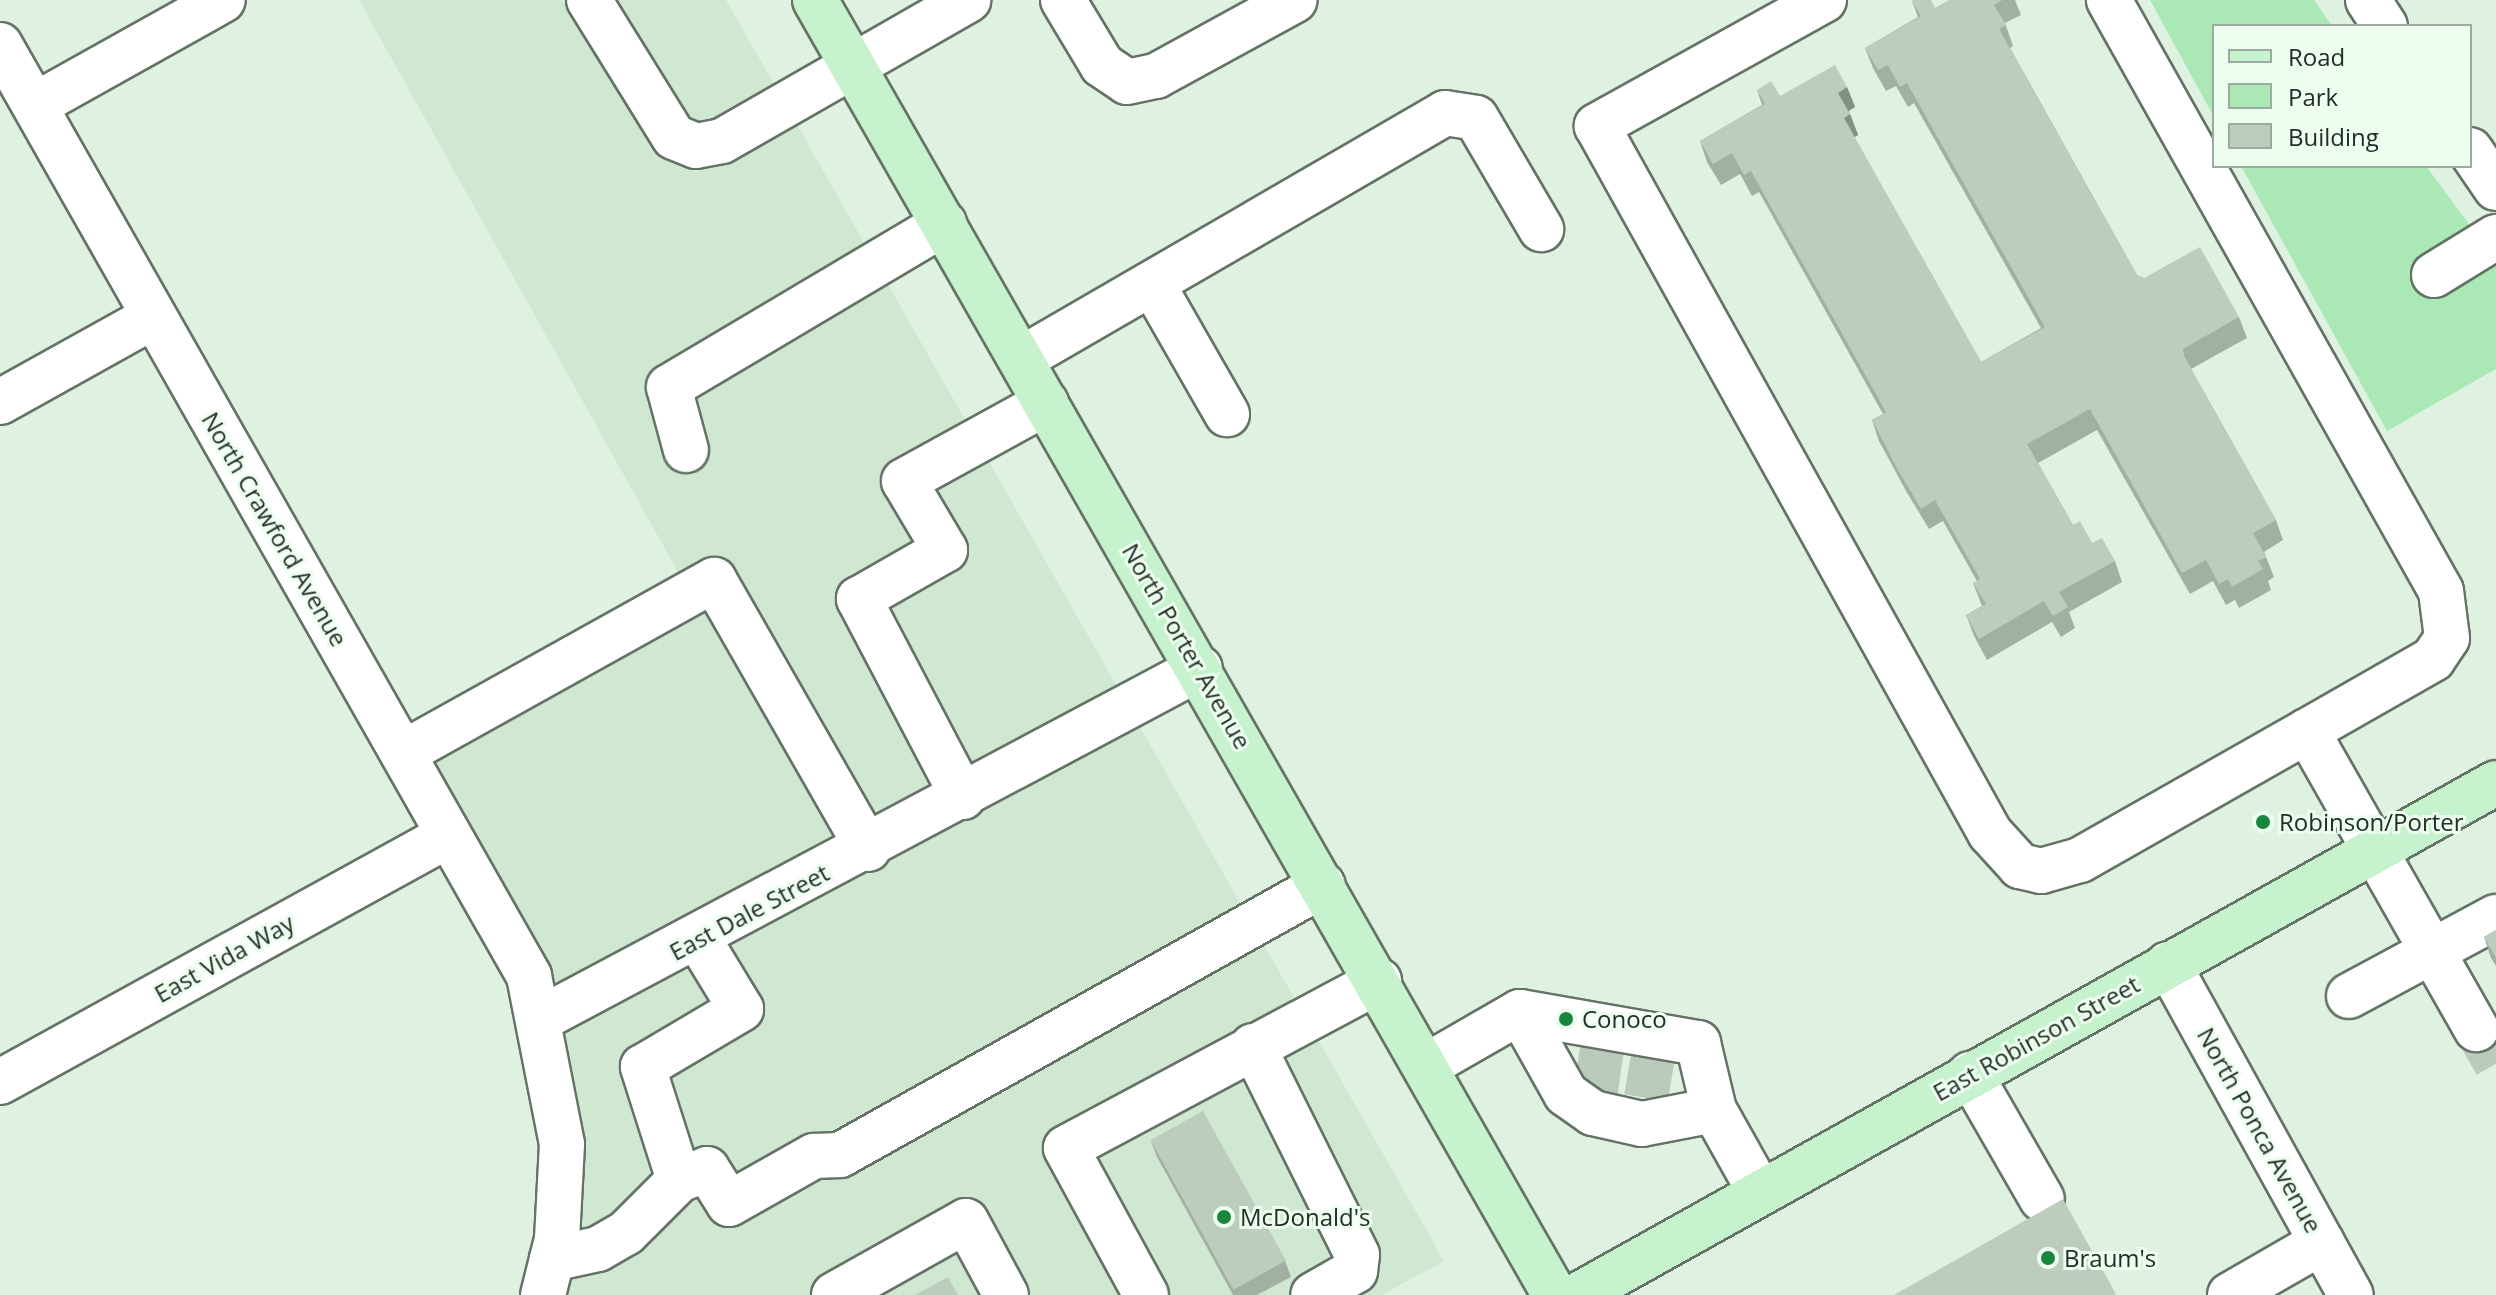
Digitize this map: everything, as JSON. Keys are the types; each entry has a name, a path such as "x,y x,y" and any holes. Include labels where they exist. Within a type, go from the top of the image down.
{"main road":[{"name":"North Porter Avenue","path":"815,0 1379,981 1555,1295"},
{"name":"East Robinson Street","path":"1578,1295 2496,783"}],"street":[{"path":"35,105 223,0"},
{"path":"589,0 674,137 696,146 722,141 851,63 968,0"},
{"path":"1063,0 1102,65 1127,82 1156,76 1295,0"},
{"path":"1824,0 1597,126 1990,833 2020,866 2061,870 2433,659 2447,638 2447,612 2109,0"},
{"path":"2368,0 2384,24"},
{"name":"North Crawford Avenue","path":"0,45 151,318 529,976 542,1018"},
{"path":"1021,359 1445,113 1476,118 1541,229"},
{"path":"2472,153 2496,188"},
{"path":"686,450 669,387 944,224"},
{"path":"2434,275 2496,237"},
{"path":"1153,285 1227,414"},
{"path":"0,402 151,318"},
{"path":"963,797 859,599 945,550 904,481 1046,403"},
{"path":"403,753 714,580 868,849"},
{"name":"East Dale Street","path":"542,1018 699,940 1200,668"},
{"path":"2307,731 2476,1029"},
{"name":"East Vida Way","path":"0,1082 449,835"},
{"path":"548,1277 626,1233 679,1180 707,1169 729,1204 814,1156 840,1155 1323,885"},
{"path":"2349,996 2496,917"},
{"path":"679,1180 643,1067 741,1009 699,940"},
{"name":"North Ponca Avenue","path":"2168,964 2351,1295"},
{"path":"1146,1295 1066,1148 1379,981"},
{"path":"1520,1012 1566,1094 1644,1111 1714,1110"},
{"path":"1426,1066 1520,1012 1604,1038 1655,1046 1698,1043 1714,1110 1760,1192"},
{"path":"542,1018 562,1144 548,1277"},
{"path":"1253,1046 1357,1255 1355,1271 1313,1295"},
{"path":"1970,1074 2042,1199"},
{"path":"838,1294 966,1221 1006,1295"},
{"path":"2230,1295 2322,1242"}],"shaded area":[{"path":"359,0 726,0 1444,1261 1382,1295 551,1295 565,1057 414,757 693,599"}],"green space":[{"path":"2150,0 2314,0 2331,24 2212,24 2212,113"},
{"path":"2242,168 2427,168 2496,261 2496,369 2387,431"}],"building":[{"path":"1914,0 1931,0 1935,8 1950,0 2002,0 1994,5 2006,25 1999,29 2137,275 2144,278 2200,247 2239,317 2183,349 2184,356 2276,520 2253,533 2266,557 2258,561 2263,569 2232,587 2228,579 2219,584 2206,560 2182,573 2090,409 2027,444 2073,525 2080,521 2092,543 2102,538 2115,561 2059,592 2068,607 2053,616 2044,601 1979,639 1966,615 1986,604 1973,583 1980,579 1935,500 1921,509 1898,470 1872,420 1886,412 1751,171 1744,175 1732,153 1713,164 1700,141 1765,104 1757,90 1771,81 1780,96 1835,65 1847,87 1838,93 1850,114 1844,118 1981,362 2045,327 1907,83 1900,87 1888,65 1878,70 1865,48 1921,16"},
{"path":"2496,930 2496,958 2484,937"},
{"name":"McDonald's","path":"1203,1111 1286,1261 1233,1290 1151,1140"},
{"name":"Braum's","path":"2063,1199 2116,1294 1894,1295"},
{"path":"948,1277 958,1295 915,1295"}],"tunnel":[{"path":"2476,1029 2496,1064"},
{"path":"1596,1091 1602,1048"},
{"path":"1646,1098 1653,1056"}],"place":[{"name":"Robinson/Porter","path":"2263,822"},
{"name":"Conoco","path":"1566,1019"},
{"name":"McDonald's","path":"1224,1217"},
{"name":"Braum's","path":"2048,1258"}]}
